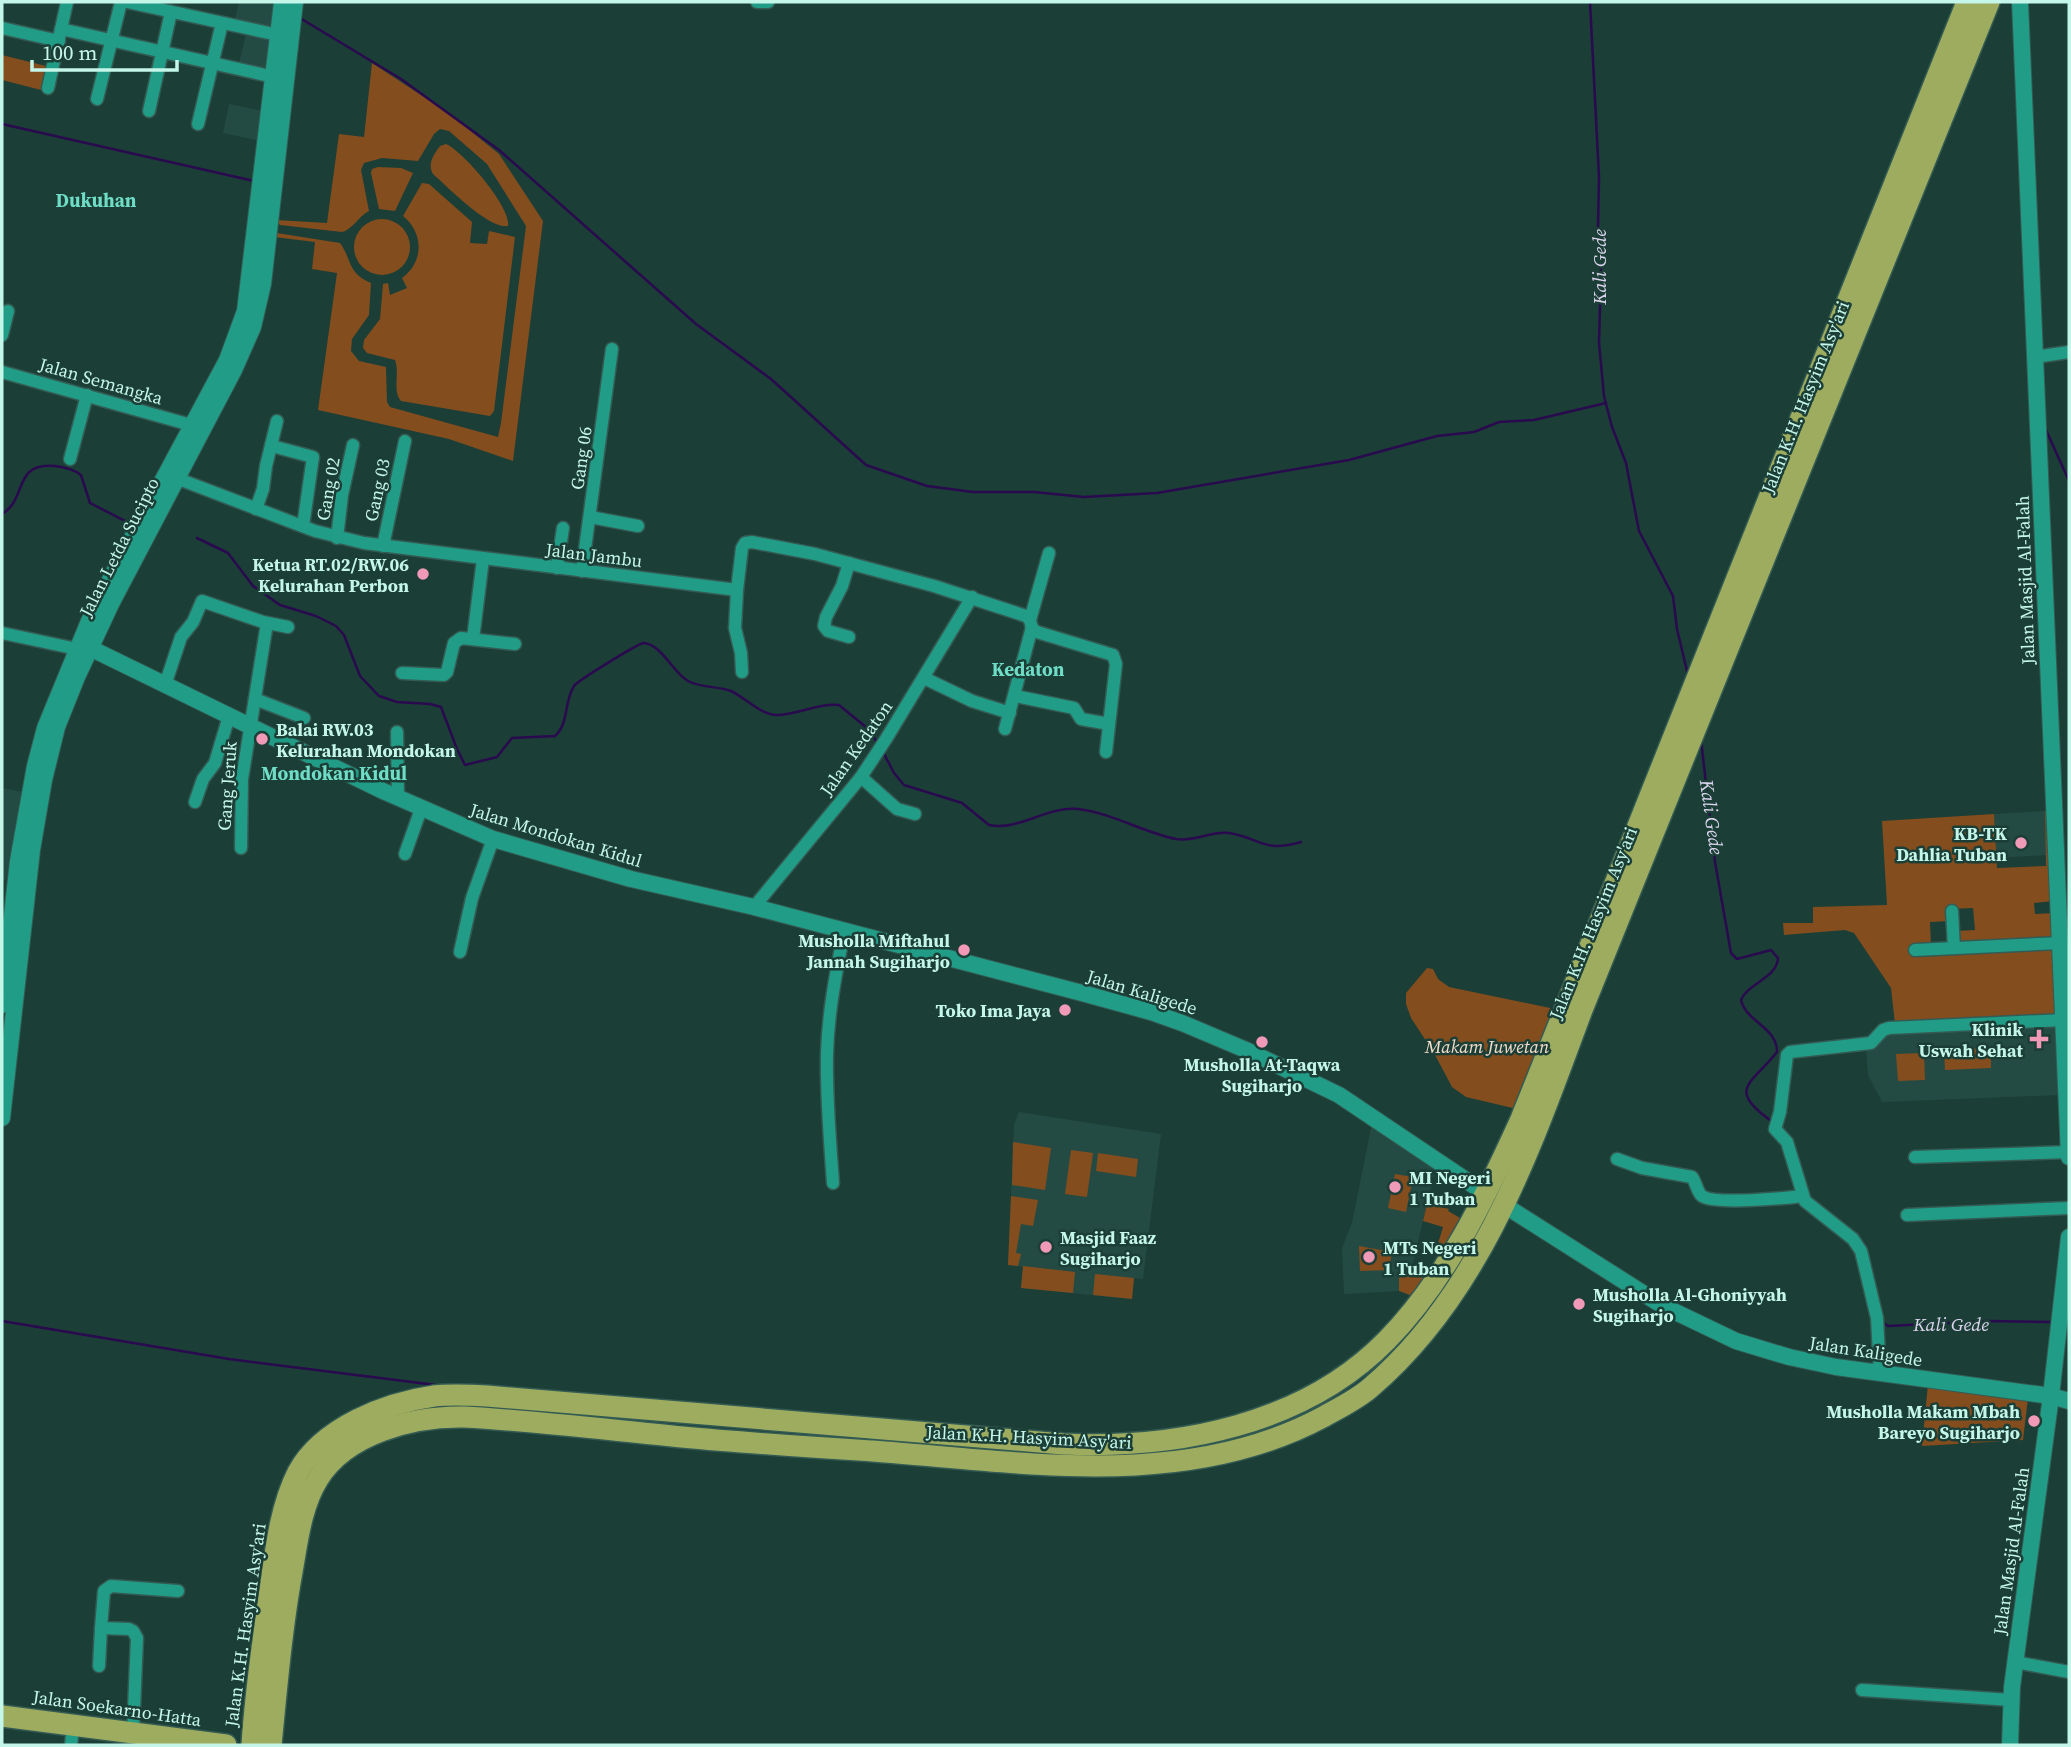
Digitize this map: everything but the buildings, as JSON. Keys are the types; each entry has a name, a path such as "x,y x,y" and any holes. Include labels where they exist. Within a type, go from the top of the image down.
{"highway":[{"name":"Jalan K.H. Hasyim Asy'ari","path":"271,1745 281,1638 305,1510 313,1489 327,1467 373,1425 416,1400 461,1395 1063,1444 1134,1444 1217,1431 1249,1423 1295,1404 1352,1371 1377,1350 1397,1329 1437,1277 1485,1193 1531,1095 1681,712 1967,2"},
{"name":"Jalan K.H. Hasyim Asy'ari","path":"255,1745 256,1691 275,1559 291,1491 303,1464 336,1434 373,1425 464,1417 921,1455 1067,1465 1133,1466 1207,1457 1283,1437 1361,1395 1382,1377 1429,1325 1462,1278 1504,1205 1536,1135 1591,989 1989,2"},
{"path":"1863,260 1864,268 1870,269 1911,168 1927,154"},
{"path":"1531,1095 1544,1082 1584,979 1591,981 1591,989"},
{"path":"797,1422 816,1433 930,1443 931,1451 921,1455"},
{"path":"952,1434 941,1437 940,1443 1050,1454 1067,1465"},
{"name":"Jalan Soekarno-Hatta","path":"2,1716 139,1740"},
{"name":"Jalan Soekarno-Hatta","path":"2,1727 71,1741 139,1740 226,1745"},
{"path":"255,1745 265,1745"}],"street":[{"path":"48,88 67,2"},
{"path":"97,99 121,2"},
{"path":"127,2 278,35"},
{"path":"757,2 768,2"},
{"name":"Jalan Masjid Al-Falah","path":"2020,2 2069,1157"},
{"name":"Jalan Letda Sucipto","path":"2,1118 10,988 7,896 39,748 53,722 83,649 197,422 234,370 253,327 261,295 263,228 278,35 288,6"},
{"name":"Jalan Letda Sucipto","path":"263,228 288,6"},
{"path":"149,111 171,12"},
{"path":"198,124 222,23"},
{"path":"2,28 111,40 274,77"},
{"path":"2,335 8,311"},
{"name":"Gang 06","path":"582,572 612,349"},
{"path":"2035,357 2069,352"},
{"name":"Jalan Semangka","path":"2,372 197,422"},
{"path":"70,459 87,395"},
{"path":"256,509 263,489 277,421"},
{"name":"Jalan Letda Sucipto","path":"130,554 176,478 197,422"},
{"name":"Gang 03","path":"383,546 405,441"},
{"name":"Gang 02","path":"337,538 342,495 353,445"},
{"path":"272,446 313,457 303,526"},
{"name":"Jalan Jambu","path":"176,478 337,538 582,572 737,590"},
{"path":"590,517 638,526"},
{"path":"557,568 563,528"},
{"path":"742,671 735,628 742,548 748,542 776,546 972,597 1013,611 1037,632 1113,655 1116,664 1106,752"},
{"path":"1005,729 1049,553"},
{"path":"472,639 483,559"},
{"path":"849,563 824,626 828,631 849,637"},
{"name":"Jalan Kedaton","path":"754,907 861,777 972,597"},
{"path":"165,685 179,642 193,622 202,601 267,623 288,627"},
{"name":"Gang Jeruk","path":"241,848 242,779 267,623"},
{"path":"2,633 83,649"},
{"path":"402,673 444,675 454,643 461,638 515,643"},
{"name":"Jalan Mondokan Kidul","path":"83,649 165,685 421,809 494,839 631,879 754,907"},
{"path":"924,678 972,701 1010,713"},
{"path":"1015,696 1074,708 1081,719 1109,724"},
{"path":"255,699 304,718"},
{"path":"195,802 203,779 215,763 229,716"},
{"name":"Jalan Letda Sucipto","path":"2,1005 10,988 53,722"},
{"path":"397,732 398,798"},
{"path":"861,777 897,809 915,814"},
{"path":"405,853 421,809"},
{"path":"460,952 472,898 494,839"},
{"name":"Jalan Kaligede","path":"754,907 1150,1012 1228,1042 1348,1100 1485,1193"},
{"path":"1952,911 1954,948"},
{"path":"833,1183 827,1054 832,994 844,932"},
{"path":"1915,950 2060,943"},
{"path":"1880,1373 1877,1318 1860,1248 1850,1236 1808,1205 1787,1142 1776,1130 1789,1052 1871,1043 1883,1030 1889,1028 2063,1020"},
{"path":"1915,1157 2069,1152"},
{"path":"1617,1159 1647,1170 1692,1177 1700,1195 1707,1198 1743,1200 1803,1196"},
{"name":"Jalan Kaligede","path":"1504,1205 1653,1300 1721,1335 1790,1357 1836,1367 2051,1396 2069,1401"},
{"path":"1907,1215 2069,1208"},
{"name":"Jalan Masjid Al-Falah","path":"2010,1745 2015,1662 2051,1396 2069,1237"},
{"path":"99,1666 104,1592 107,1588 178,1591"},
{"path":"101,1628 129,1629 136,1635 139,1740"},
{"path":"2015,1662 2069,1672"},
{"path":"1862,1690 2011,1700"}],"shaded area":[{"path":"239,2 276,2 268,70 239,63 248,26 234,23"},
{"path":"229,104 263,111 259,141 223,133"},
{"path":"2,788 23,792 6,880 2,879"},
{"name":"KB-TK Dahlia Tuban","path":"2045,811 2047,855 1996,858 1994,814"},
{"path":"2058,1024 2061,1095 1882,1102 1868,1075 1866,1048 1886,1032"},
{"path":"1019,1112 1161,1134 1143,1279 1134,1278 1132,1299 1021,1288 1023,1267 1008,1265 1014,1125"},
{"name":"MI Negeri 1 Tuban","path":"1372,1123 1436,1166 1411,1271 1399,1269 1399,1291 1344,1294 1342,1248 1352,1223"}],"green space":[{"path":"2,55 50,67 45,91 2,80"},
{"path":"372,63 447,112 499,154 543,221 513,461 449,439 318,410 337,273 312,269 315,242 274,237 277,233 340,243 354,270 371,283 369,315 352,339 351,351 359,361 386,367 387,402 390,407 498,437 501,423 526,226 487,164 449,131 440,129 434,134 418,161 382,158 364,163 361,170 369,211 346,231 280,225 276,220 327,223 339,134 364,137"},
{"path":"446,144 463,157 495,194 508,226 490,221 479,214 433,174 432,159 440,146"},
{"path":"401,168 413,173 395,211 379,209 371,173 372,169"},
{"path":"422,183 429,184 472,222 470,243 487,244 489,231 515,237 494,411 490,416 401,401 397,392 395,360 367,353 363,348 364,340 380,319 383,284 388,283 390,295 407,288 402,278 414,264 419,247 415,231 403,216"},
{"path":"376,219 388,219 398,223 406,231 410,247 406,263 398,271 388,275 376,275 366,271 358,263 354,253 354,241 358,231 366,223"},
{"path":"2045,811 2049,811 2054,901 2034,903 2035,914 2054,913 2058,1017 1895,1024 1891,988 1854,933 1845,930 1784,935 1783,923 1813,923 1813,907 1887,905 1882,821 1994,814 1997,868 2046,866","holes":["1973,908 1975,930 1956,931 1957,945 1931,946 1930,922 1950,921 1950,909"]},
{"name":"Makam Juwetan","path":"1427,968 1433,969 1438,979 1449,987 1555,1009 1517,1109 1466,1097 1452,1087 1411,1018 1406,1004 1406,993"},
{"path":"1991,1048 1991,1068 1945,1070 1944,1050"},
{"path":"1924,1053 1925,1080 1898,1081 1896,1054"},
{"path":"1013,1142 1051,1148 1045,1190 1012,1185"},
{"path":"1071,1150 1093,1153 1087,1197 1065,1194"},
{"path":"1098,1153 1138,1159 1136,1177 1096,1171"},
{"path":"1395,1174 1413,1177 1406,1212 1388,1208"},
{"path":"1011,1196 1038,1200 1033,1226 1021,1224 1016,1253 1021,1254 1018,1266 1008,1265"},
{"path":"1427,1204 1449,1209 1448,1211 1462,1219 1445,1249 1437,1247 1443,1227 1423,1221"},
{"path":"1359,1246 1392,1252 1389,1270 1360,1271"},
{"path":"1023,1266 1075,1272 1073,1293 1021,1288"},
{"path":"1412,1267 1432,1273 1415,1297 1399,1291 1399,1268 1411,1271"},
{"path":"1095,1274 1134,1278 1132,1299 1093,1295"},
{"path":"1928,1384 2028,1398 2023,1440 1922,1446"}],"waterway":[{"name":"Kali Gede","path":"1590,2 1599,177 1599,343 1604,396 1626,463 1639,531 1673,596 1677,629 1688,675"},
{"path":"300,18 401,79 499,150 696,324 771,379 866,465 927,486 973,492 1034,492 1084,497 1157,493 1349,460 1437,436 1474,432 1499,422 1534,420 1606,403"},
{"path":"2,124 254,181"},
{"path":"2046,430 2069,481"},
{"path":"2,514 15,500 26,475 41,466 55,466 81,475 90,503 131,524"},
{"path":"197,538 228,553 253,586 280,605 316,616 336,626 344,635 360,676 379,696 397,702 441,707 465,765 497,757 512,738 555,736 565,719 574,686 643,643 656,648 688,681 731,691 772,715 839,705 867,728 879,745"},
{"name":"Kali Gede","path":"1701,740 1715,862 1731,953 1737,959 1771,950 1778,958 1773,971 1750,989 1741,1000 1744,1008 1767,1030 1776,1043 1777,1052 1747,1087 1750,1102 1774,1123"},
{"path":"882,750 904,785 962,803 989,825 1011,825 1055,811 1078,809 1103,814 1176,839 1229,833 1262,844 1278,846 1301,842"},
{"name":"Kali Gede","path":"1849,1229 1864,1244"},
{"path":"2,1321 229,1359 436,1385"},
{"name":"Kali Gede","path":"1882,1322 1888,1326 1988,1321 2052,1322"}],"place":[{"name":"Ketua RT.02/RW.06 Kelurahan Perbon","path":"423,574"},
{"name":"Balai RW.03 Kelurahan Mondokan","path":"262,739"},
{"name":"KB-TK Dahlia Tuban","path":"2021,843"},
{"name":"Musholla Miftahul Jannah Sugiharjo","path":"964,950"},
{"name":"Toko Ima Jaya","path":"1065,1010"},
{"name":"Klinik Uswah Sehat","path":"2039,1039"},
{"name":"Musholla At-Taqwa Sugiharjo","path":"1262,1042"},
{"name":"MI Negeri 1 Tuban","path":"1395,1187"},
{"name":"Masjid Faaz Sugiharjo","path":"1046,1247"},
{"name":"MTs Negeri 1 Tuban","path":"1369,1257"},
{"name":"Musholla Al-Ghoniyyah Sugiharjo","path":"1579,1304"},
{"name":"Musholla Makam Mbah Bareyo Sugiharjo","path":"2034,1421"}],"district":[{"name":"Dukuhan","path":"96,200"},
{"name":"Kedaton","path":"1028,669"},
{"name":"Mondokan Kidul","path":"334,773"}]}
